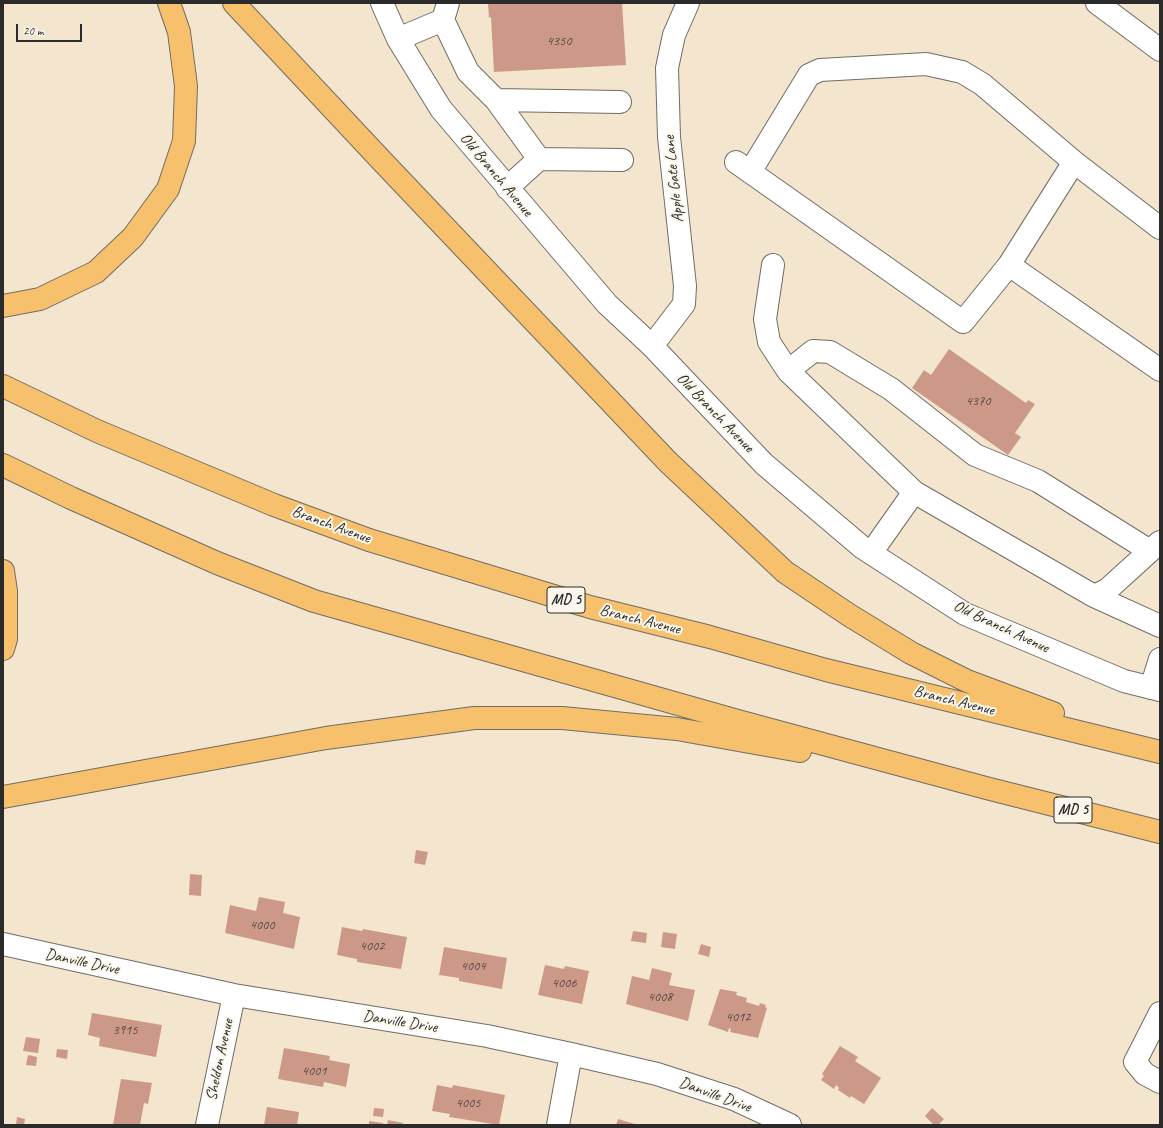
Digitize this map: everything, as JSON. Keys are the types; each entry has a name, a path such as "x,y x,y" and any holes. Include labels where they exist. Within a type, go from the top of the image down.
{"highway":[{"path":"3,306 40,299 96,272 132,237 168,189 184,141 186,86 179,32 169,3"},
{"path":"234,3 668,462 786,572 849,615 911,653 967,681 1155,750"},
{"name":"Branch Avenue","path":"3,386 97,431 274,505 370,540 590,607 710,637 826,670 1155,750"},
{"name":"MD 5","path":"3,466 217,563 314,601 738,721 986,788 1160,832"},
{"path":"3,571 6,591 6,639 3,649"},
{"path":"3,797 326,738 474,718 562,718 677,729 986,788"}],"street":[{"name":"Old Branch Avenue","path":"382,3 398,39 441,109 607,304 652,346 764,464 871,553 965,614 1124,680 1156,689"},
{"name":"Apple Gate Lane","path":"652,346 684,304 685,286 669,136 667,68 674,35 688,3"},
{"path":"1097,3 1160,50"},
{"path":"398,39 446,11 468,72 496,100 539,159"},
{"path":"1074,162 1009,265 963,322 743,167 809,75 820,70 926,64 962,72 982,84 1074,162 1160,228"},
{"path":"496,100 620,102"},
{"path":"507,188 539,159 622,160"},
{"path":"773,265 765,319 769,342 788,371 914,492 1094,596 1160,626"},
{"path":"1009,265 1160,370"},
{"path":"788,371 813,352 830,352 891,389 975,455 1038,481 1155,546 1106,590 1094,596"},
{"path":"871,553 914,492"},
{"path":"1156,689 1160,659"},
{"name":"Danville Drive","path":"3,944 234,995 487,1036 571,1054 657,1074 734,1099 790,1125"},
{"name":"Sheldon Avenue","path":"207,1125 234,995"},
{"path":"1160,1013 1135,1062 1145,1074 1160,1082"},
{"path":"558,1125 571,1054"}],"building":[{"path":"488,3 622,3 626,65 494,72 491,17 489,18"},
{"path":"949,349 1026,403 1028,400 1035,404 1015,433 1021,437 1008,455 912,388 924,370 931,375"},
{"path":"416,850 428,852 425,865 414,863"},
{"path":"190,874 202,875 201,896 189,895"},
{"path":"259,897 285,902 283,913 300,917 294,949 225,933 230,905 256,911"},
{"path":"342,927 362,931 363,929 407,937 401,969 357,962 357,959 337,955"},
{"path":"633,931 647,933 646,943 631,941"},
{"path":"663,932 677,934 675,949 661,947"},
{"path":"701,944 711,947 709,957 698,954"},
{"path":"444,947 507,958 502,989 459,981 459,978 439,975"},
{"path":"545,965 564,969 565,966 589,971 582,1004 538,995"},
{"path":"652,968 672,973 669,985 695,990 688,1021 626,1004 632,976 649,980"},
{"path":"720,989 737,992 736,995 747,998 746,1002 759,1006 760,1003 766,1005 765,1007 767,1008 758,1038 730,1032 731,1029 729,1028 728,1032 708,1025"},
{"path":"92,1013 162,1025 156,1057 99,1046 100,1038 88,1035"},
{"path":"26,1037 40,1039 38,1053 23,1051"},
{"path":"840,1046 858,1057 855,1061 881,1078 864,1104 851,1096 850,1098 838,1090 839,1088 836,1085 834,1089 821,1080 824,1076 822,1074"},
{"path":"284,1048 330,1056 329,1060 350,1064 346,1087 324,1082 323,1087 278,1079"},
{"path":"57,1049 68,1050 67,1059 56,1057"},
{"path":"28,1055 37,1057 36,1066 26,1065"},
{"path":"121,1079 152,1083 148,1104 144,1103 140,1125 113,1125"},
{"path":"437,1085 452,1088 453,1085 505,1095 499,1125 449,1117 450,1114 432,1111"},
{"path":"267,1107 299,1112 297,1125 264,1125"},
{"path":"374,1108 384,1109 383,1117 373,1116"},
{"path":"932,1108 944,1119 938,1125 934,1125 925,1116"},
{"path":"17,1117 25,1119 24,1125 16,1125"},
{"path":"618,1119 638,1125 616,1125"},
{"path":"388,1120 403,1123 403,1125 387,1125"},
{"path":"369,1121 383,1123 383,1125 369,1125"}]}
